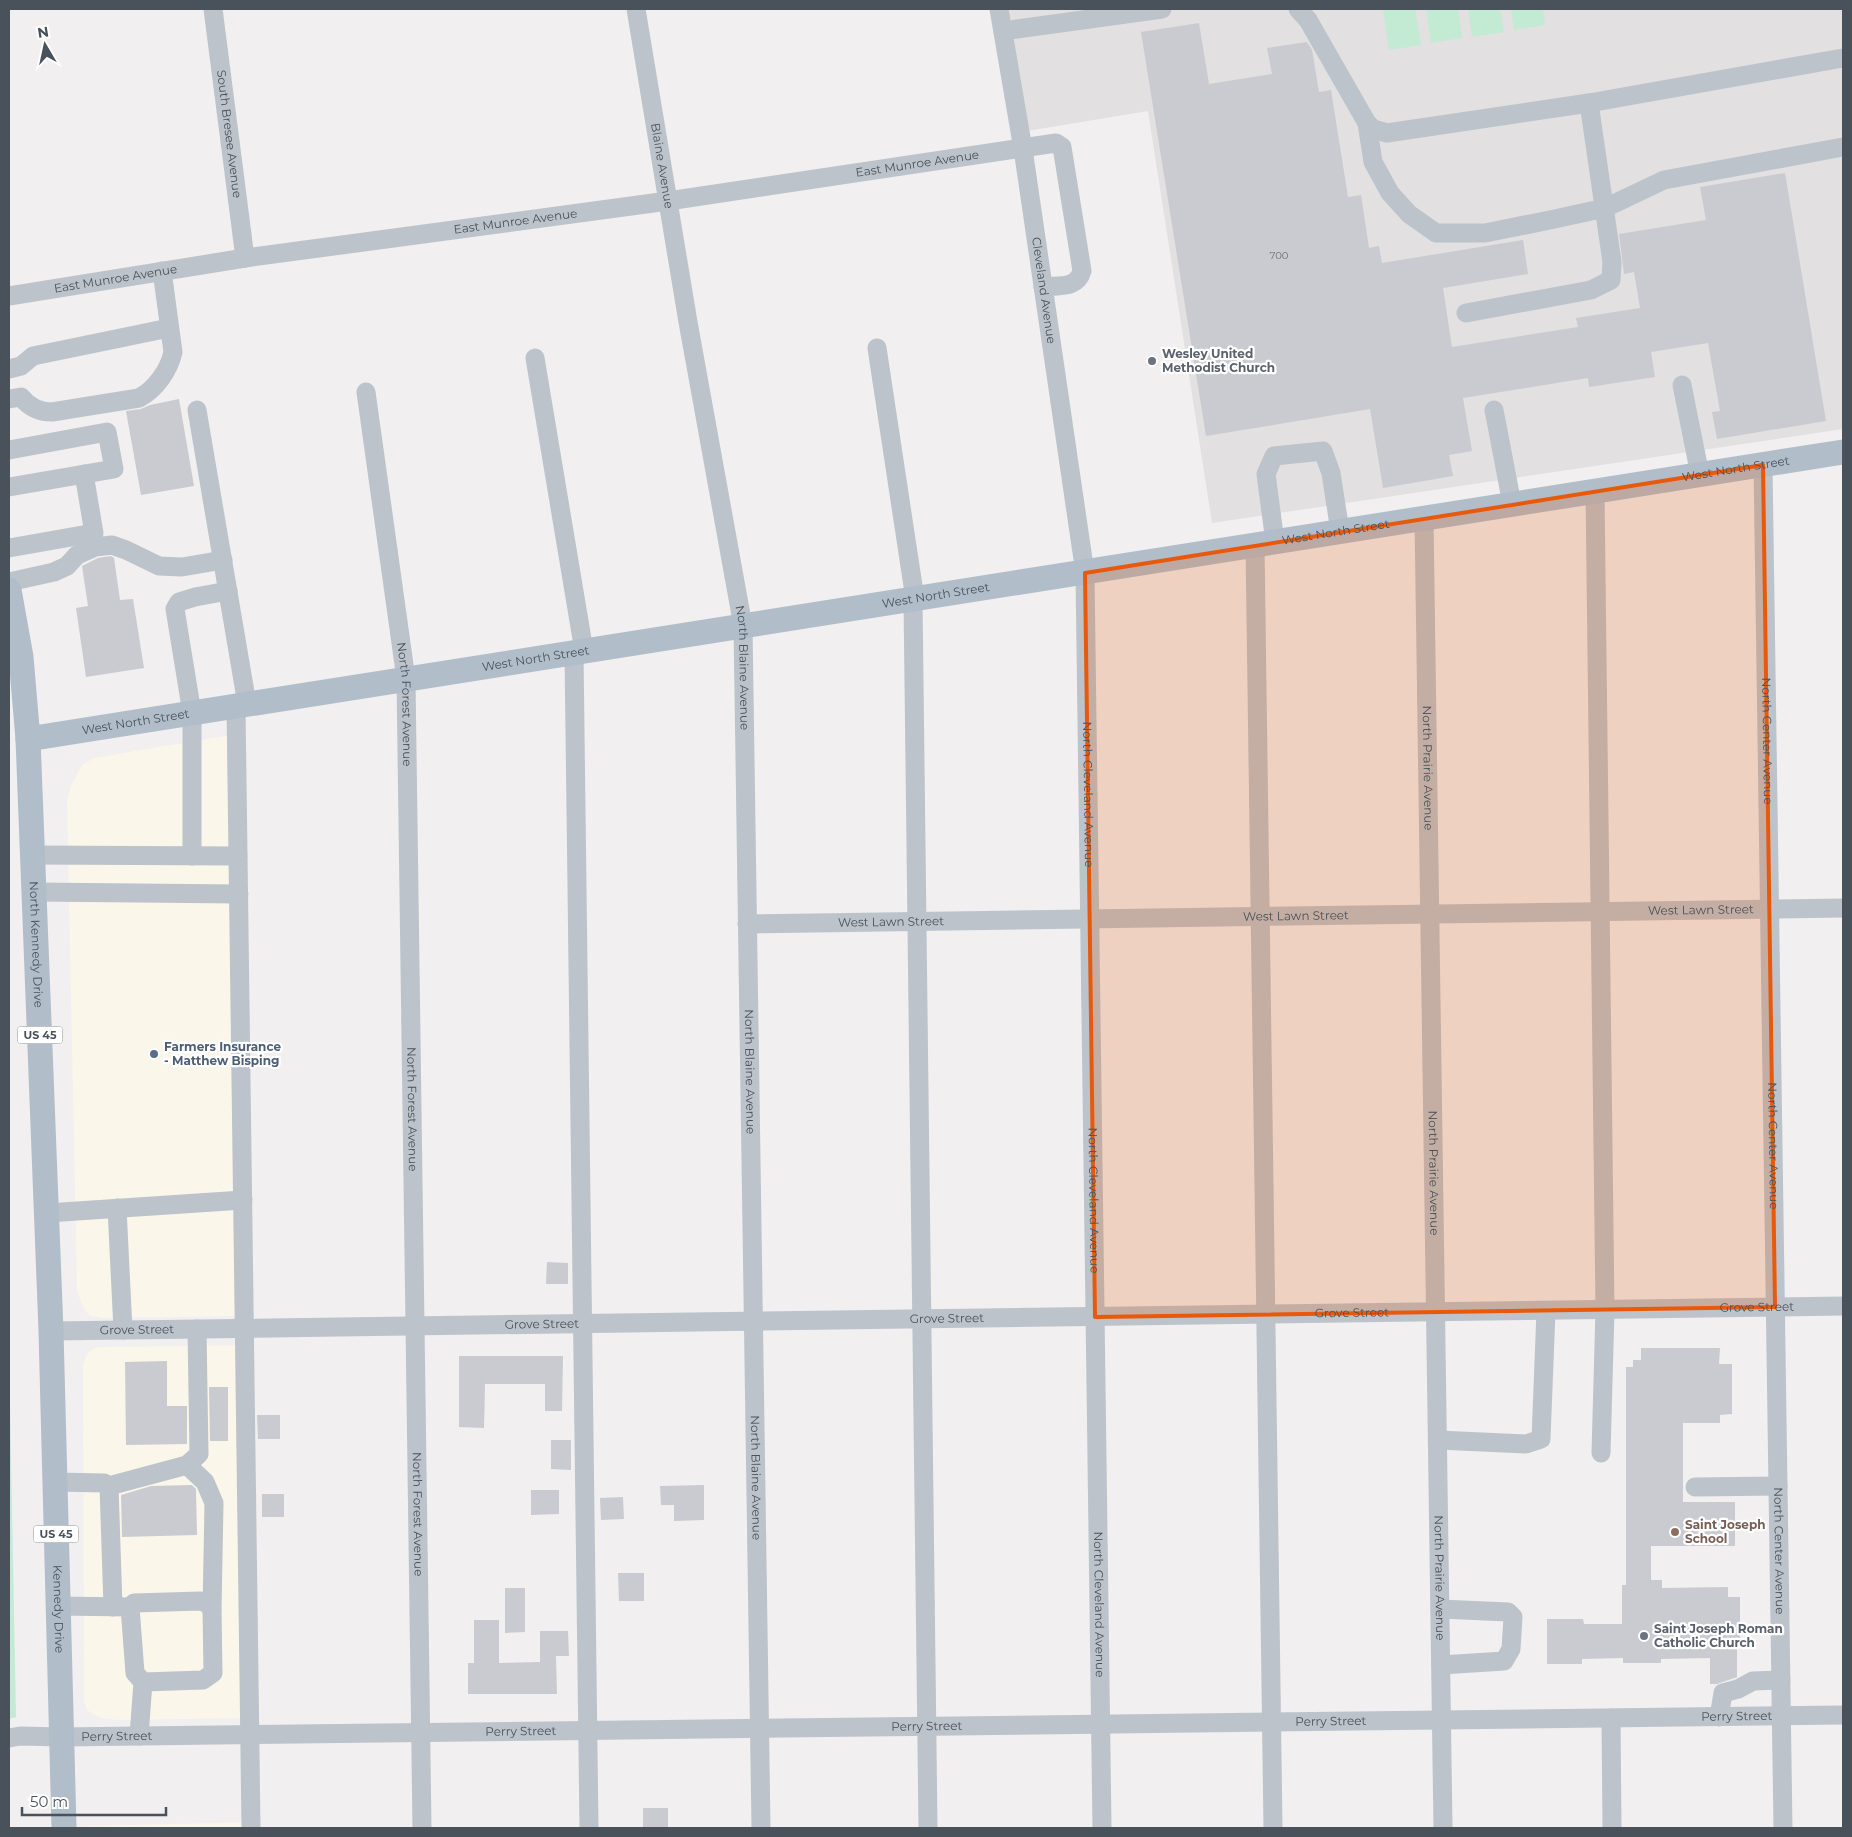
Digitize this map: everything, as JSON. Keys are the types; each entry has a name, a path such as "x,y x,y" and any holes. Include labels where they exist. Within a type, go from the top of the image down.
{"main road":[{"name":"West North Street","path":"28,739 1843,452"},
{"name":"US 45","path":"9,590 15,658 28,739"},
{"name":"North Kennedy Drive","path":"28,739 51,1331"},
{"name":"Kennedy Drive","path":"51,1331 64,1828"}],"street":[{"name":"South Bresee Avenue","path":"213,9 245,258"},
{"name":"Blaine Avenue","path":"636,9 688,322"},
{"name":"Cleveland Avenue","path":"999,9 1023,149 1085,573"},
{"path":"1003,31 1162,9"},
{"path":"1298,9 1308,20 1367,123 1373,129 1387,133 1589,103 1843,58"},
{"path":"1466,313 1591,290 1611,280 1612,262 1589,103"},
{"path":"1367,123 1373,162 1390,193 1409,214 1436,233 1486,233 1604,208 1664,180 1843,147"},
{"name":"East Munroe Avenue","path":"9,296 245,258 668,202 1056,143 1062,147 1082,271 1080,279 1074,284 1043,287"},
{"path":"9,400 21,397 25,403 35,408 44,412 52,412 140,398 149,393 170,363 173,352 162,271"},
{"name":"North Blaine Avenue","path":"688,322 743,626 761,1828"},
{"path":"9,369 21,366 33,356 169,328"},
{"path":"877,348 914,599 928,1828"},
{"path":"535,358 579,652 582,1324 589,1828"},
{"path":"1682,385 1700,475"},
{"name":"North Forest Avenue","path":"366,392 406,679 422,1828"},
{"path":"197,410 228,591 242,705 238,856 251,1828"},
{"path":"1494,410 1512,504"},
{"path":"9,450 107,432 114,469 9,487"},
{"path":"1273,1828 1260,916 1266,474 1274,456 1323,451 1331,473 1340,532"},
{"name":"North Center Avenue","path":"1763,465 1783,1828"},
{"path":"9,548 94,533 84,474"},
{"path":"1595,492 1605,1310 1601,1453"},
{"name":"North Prairie Avenue","path":"1424,518 1443,1828"},
{"path":"9,582 54,572 67,566 78,556 95,548 112,545 159,566 182,567 223,560"},
{"name":"North Cleveland Avenue","path":"1085,573 1102,1828"},
{"path":"192,856 192,713 175,609 179,602 228,591"},
{"path":"33,855 238,856"},
{"path":"34,892 239,894"},
{"name":"West Lawn Street","path":"747,924 1843,908"},
{"path":"46,1213 243,1200"},
{"path":"117,1208 123,1330"},
{"name":"Grove Street","path":"51,1331 1843,1306"},
{"path":"1438,1440 1526,1444 1541,1439 1546,1311"},
{"path":"109,1486 187,1465 199,1454 197,1329"},
{"path":"55,1482 104,1482 109,1486 122,1607 134,1673 143,1682 203,1680 212,1673 214,1503 205,1482 187,1465"},
{"path":"1695,1487 1778,1486"},
{"path":"58,1606 122,1607 134,1603 200,1601 206,1603 212,1610"},
{"path":"1440,1610 1508,1612 1513,1617 1511,1649 1504,1661 1441,1665"},
{"path":"1719,1717 1723,1693 1753,1682 1781,1680"},
{"path":"139,1736 143,1682"},
{"name":"Perry Street","path":"9,1738 20,1736 420,1733 1843,1715"},
{"path":"1611,1718 1612,1828"}],"highlighted area":[{"path":"1763,465 1775,1307 1095,1317 1085,573"}],"shaded area":[{"path":"1007,9 1843,9 1843,429 1212,523 1148,111 1027,131"},
{"path":"243,733 250,1316 103,1318 91,1316 85,1311 77,1292 67,801 70,788 82,765 94,758"},
{"path":"251,1345 255,1718 119,1720 96,1716 87,1710 84,1701 83,1364 87,1354 94,1348 101,1347"},
{"path":"256,1822 256,1828 89,1828 89,1826"}],"green space":[{"path":"1383,9 1415,9 1421,45 1389,50"},
{"path":"1426,9 1458,9 1462,38 1431,43"},
{"path":"1468,9 1500,9 1504,32 1472,37"},
{"path":"1511,9 1543,9 1545,25 1514,30"},
{"path":"9,1352 16,1717 9,1719"}],"building":[{"path":"1199,23 1209,84 1272,74 1267,48 1307,42 1312,50 1319,92 1331,90 1348,197 1361,195 1369,248 1379,246 1382,263 1523,240 1528,274 1443,288 1452,347 1578,327 1576,318 1640,308 1634,272 1624,274 1619,234 1706,220 1700,187 1785,173 1826,421 1717,439 1712,412 1720,411 1708,343 1651,352 1655,377 1589,387 1588,378 1463,398 1472,451 1449,455 1453,476 1383,488 1370,409 1206,436 1141,32"},
{"path":"179,399 194,486 141,495 126,411"},
{"path":"111,556 114,558 120,600 133,599 144,668 86,677 76,608 88,606 82,566 98,558"},
{"path":"547,1262 568,1263 568,1284 546,1284"},
{"path":"1641,1348 1720,1348 1719,1364 1732,1364 1732,1414 1720,1415 1720,1423 1683,1423 1683,1502 1735,1502 1735,1546 1651,1546 1651,1580 1662,1580 1662,1588 1728,1587 1728,1597 1740,1597 1740,1647 1737,1647 1737,1677 1717,1684 1710,1684 1710,1658 1661,1659 1661,1663 1623,1663 1623,1658 1582,1659 1582,1664 1547,1664 1547,1619 1583,1619 1584,1624 1622,1624 1622,1585 1626,1585 1626,1367 1633,1367 1633,1360 1641,1360"},
{"path":"459,1356 563,1356 562,1411 545,1411 545,1384 485,1384 484,1428 459,1427"},
{"path":"167,1361 167,1406 187,1406 187,1444 126,1445 125,1362"},
{"path":"209,1387 228,1387 228,1441 210,1441"},
{"path":"257,1415 280,1415 280,1439 258,1439"},
{"path":"551,1440 571,1440 571,1470 551,1469"},
{"path":"192,1485 196,1489 197,1535 122,1537 121,1495 151,1486"},
{"path":"704,1485 704,1520 674,1521 674,1505 661,1505 660,1486"},
{"path":"531,1490 559,1490 559,1514 531,1515"},
{"path":"262,1494 284,1494 284,1517 262,1517"},
{"path":"623,1497 624,1519 601,1520 600,1498"},
{"path":"618,1573 644,1573 644,1601 619,1601"},
{"path":"505,1588 525,1588 525,1632 505,1633"},
{"path":"474,1620 499,1620 499,1663 540,1662 540,1631 568,1631 569,1656 556,1656 557,1694 468,1694 468,1663 474,1663"},
{"path":"643,1808 668,1808 668,1827 643,1828"}],"place":[{"name":"Wesley United Methodist Church","path":"1152,361"},
{"name":"Farmers Insurance - Matthew Bisping","path":"154,1054"},
{"name":"Saint Joseph School","path":"1675,1532"},
{"name":"Saint Joseph Roman Catholic Church","path":"1644,1636"}]}
